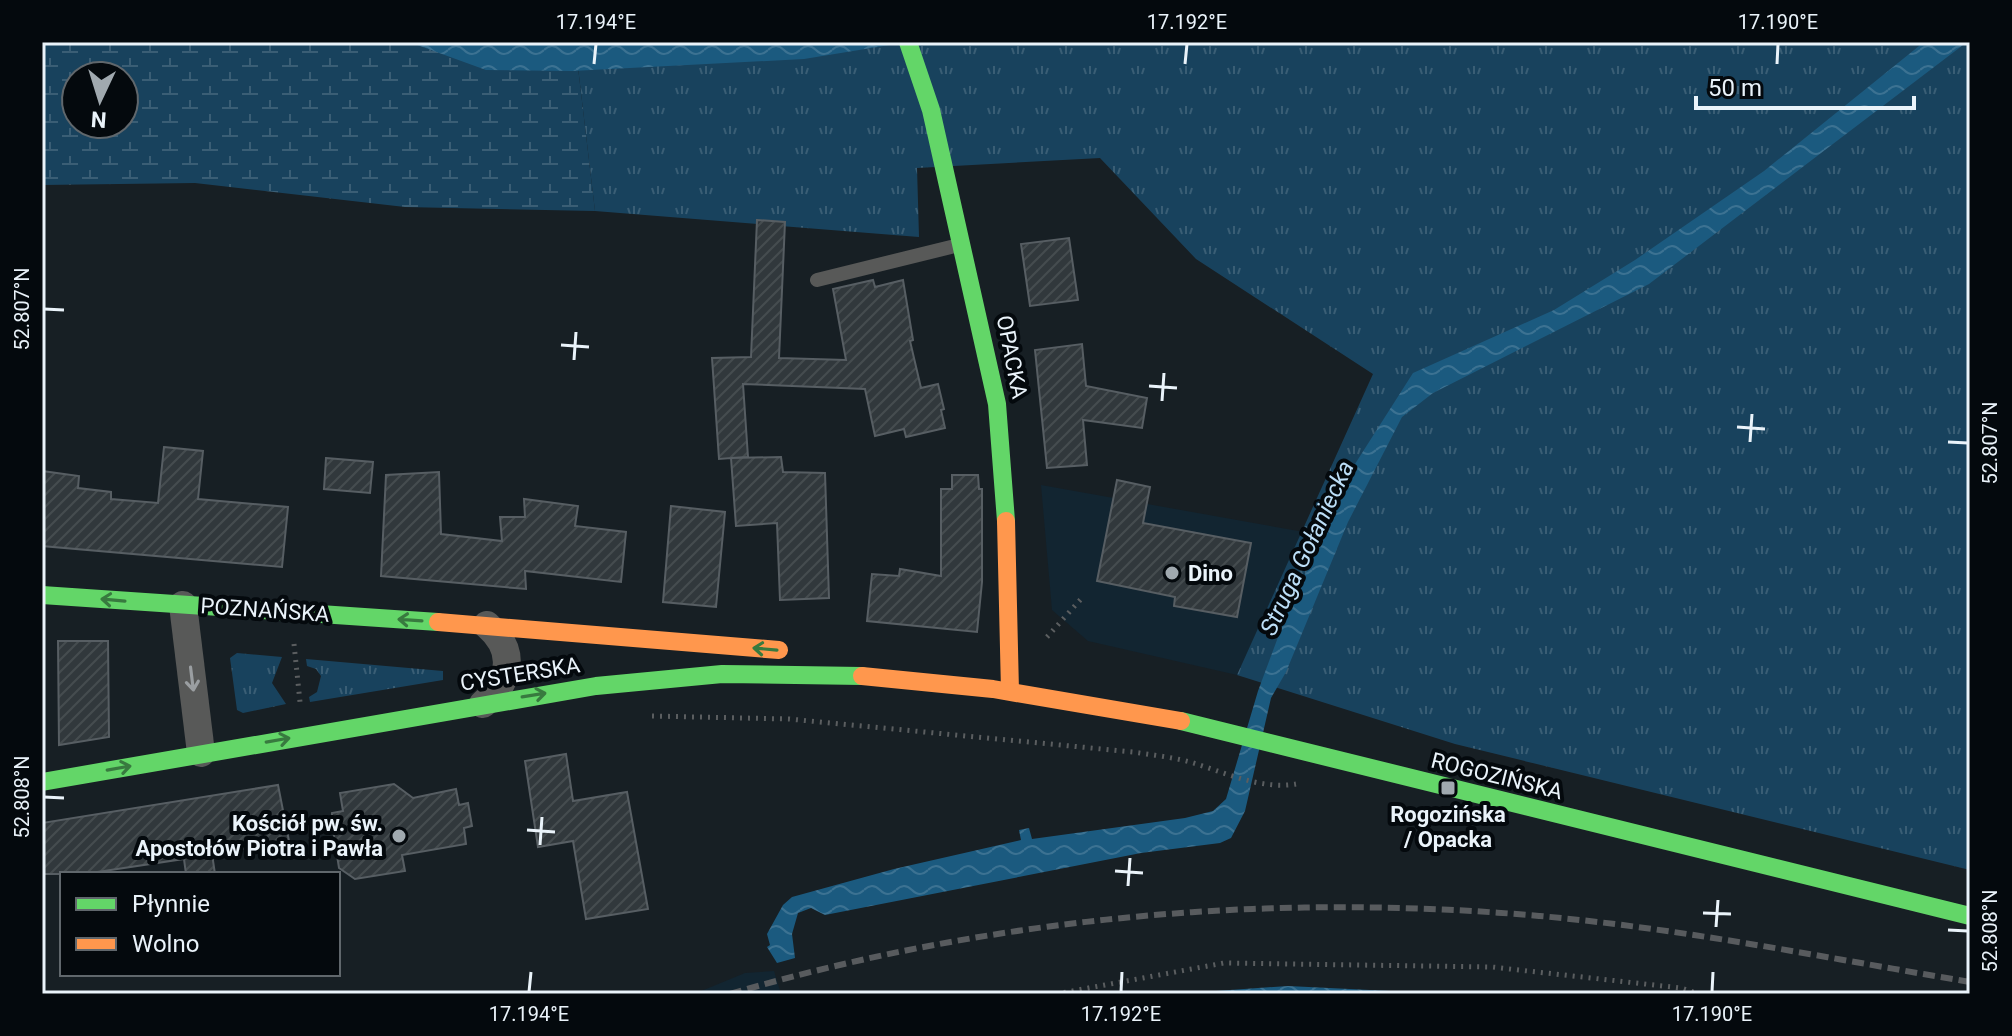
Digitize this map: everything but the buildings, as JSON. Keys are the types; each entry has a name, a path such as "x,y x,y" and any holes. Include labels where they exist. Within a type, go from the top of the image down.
{"street":[{"name":"OPACKA","path":"908,42 931,110 989,355 1002,445 1010,691"},
{"name":"POZNAŃSKA","path":"42,595 487,625 779,650 837,676"},
{"path":"183,605 201,753"},
{"path":"483,704 497,693 509,665 500,636 487,625"},
{"name":"CYSTERSKA","path":"42,782 483,704 673,677 765,673 1010,691"},
{"name":"ROGOZIŃSKA","path":"1010,691 1098,703 1219,729 1970,916"}],"lane":[{"path":"817,280 964,244"}],"path":[{"path":"1047,637 1081,599"},
{"path":"291,612 304,735"},
{"path":"647,716 789,719 1133,752 1189,762 1232,777 1260,782"},
{"path":"1056,994 1224,963 1492,967 1681,988 1699,994"}],"shaded area":[{"path":"1041,485 1304,532 1237,675 1088,641 1052,610"},
{"path":"774,971 781,994 694,994 745,973"}],"green space":[{"path":"42,42 443,42 577,59 595,211 405,207 195,183 42,185"},
{"path":"443,42 1970,42 1970,870 1455,744 1237,675 1373,374 1196,259 1100,158 917,168 919,237 595,211 577,59"},
{"path":"237,653 282,657 272,683 286,704 243,713 237,710 230,658"},
{"path":"306,659 443,671 443,680 310,702 309,697 317,692 321,676 316,669 307,666"}],"water":[{"path":"409,42 908,42 804,59 572,71 486,70"},
{"path":"1924,42 1967,42 1649,284 1433,393 1402,417 1348,522 1286,672 1271,698 1245,811 1231,838 1220,843 1141,853 825,915 811,908 798,913 792,934 795,958 777,963 767,947 770,945 767,934 783,905 792,897 894,869 1021,840 1019,830 1029,828 1032,839 1185,818 1213,811 1226,799 1258,691 1284,621 1355,464 1413,373 1554,310 1635,260 1764,171"},
{"path":"1288,986 1452,994 1174,994"}],"railway":[{"path":"730,994 929,946 1030,929 1131,917 1336,907 1438,909 1648,928 1970,982"}],"traffic: fast":[{"path":"908,42 931,110 997,404 1006,521"},
{"path":"42,595 438,622"},
{"path":"42,782 596,686 722,674 862,676"},
{"path":"1181,721 1970,916"}],"traffic: slow":[{"path":"1006,521 1010,691"},
{"path":"438,622 779,650"},
{"path":"862,676 993,689 1181,721"}],"place":[{"name":"Dino","path":"1172,573"},
{"name":"Rogozińska / Opacka","path":"1448,788"},
{"name":"Kościół pw. św. Apostołów Piotra i Pawła","path":"399,836"}],"water label":[{"name":"Struga Gołaniecka","path":"1307,548"}]}
